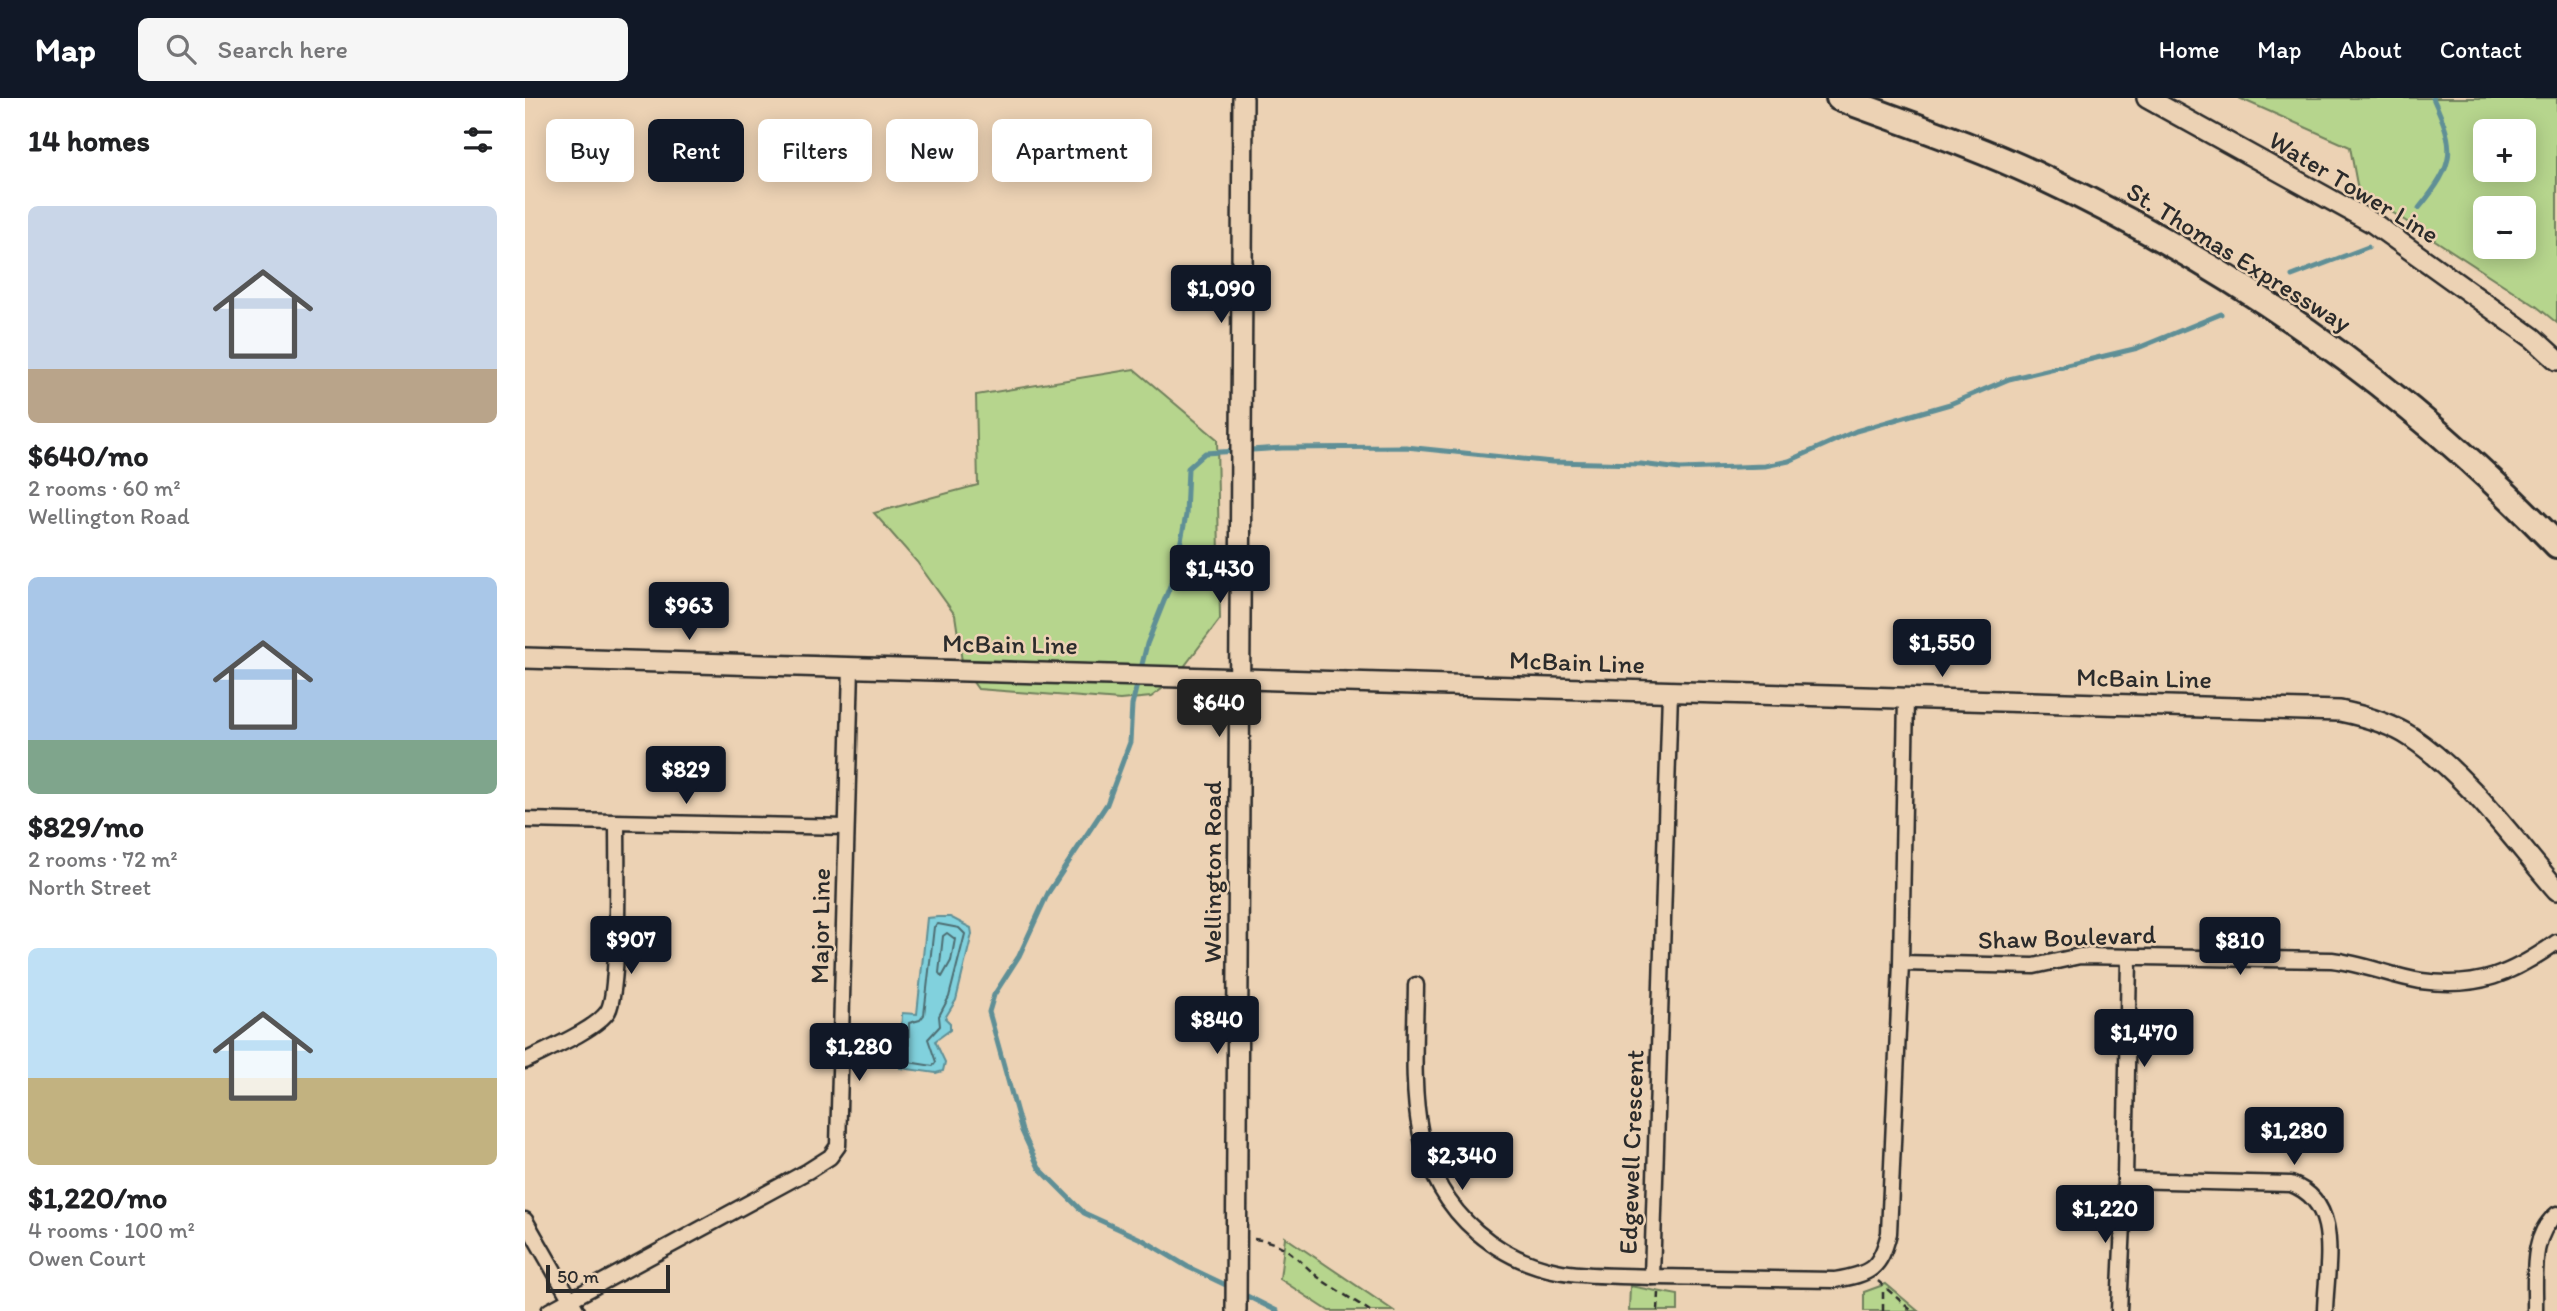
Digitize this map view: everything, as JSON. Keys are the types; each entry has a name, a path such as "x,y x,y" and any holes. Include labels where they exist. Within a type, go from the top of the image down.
{"highway":[{"name":"St. Thomas Expressway","path":"1842,98 2036,174 2155,236 2236,284 2320,339 2416,413 2501,489 2557,545"}],"street":[{"name":"Wellington Road","path":"1235,1311 1243,98"},
{"name":"Water Tower Line","path":"2147,98 2373,223 2533,338 2557,360"},
{"name":"McBain Line","path":"525,658 2340,710 2368,717 2409,735 2445,765 2557,890"},
{"name":"Major Line","path":"549,1311 574,1305 808,1171 830,1157 838,1146 841,1120 851,667"},
{"name":"Edgewell Crescent","path":"1670,692 1656,1277 1835,1280 1869,1271"},
{"path":"1869,1271 1876,1268 1889,1233 1901,963 1906,698"},
{"path":"525,820 846,827"},
{"path":"525,1061 586,1029 608,1011 614,984 617,823"},
{"name":"Shaw Boulevard","path":"1901,963 2034,966 2080,956 2332,960 2363,964 2420,981 2461,982 2503,975 2523,967 2557,942"},
{"path":"2119,1311 2125,1180 2129,957"},
{"path":"1416,985 1415,1096 1421,1141 1433,1177 1456,1214 1499,1251 1556,1271 1656,1277"},
{"path":"2125,1180 2291,1184 2302,1188 2316,1200 2326,1216 2325,1311"},
{"path":"2535,1311 2538,1240 2549,1220 2557,1214"},
{"path":"525,1220 574,1305"}],"path":[{"path":"1236,1237 1269,1240 1289,1249 1324,1281 1370,1311"},
{"path":"1869,1271 1912,1311"},
{"path":"1656,1277 1658,1311"},
{"path":"1882,1311 1884,1287"}],"green space":[{"path":"2239,98 2557,98 2557,323 2536,306 2358,190 2350,147"},
{"path":"1134,369 1217,439 1220,619 1174,680 1151,697 1120,700 978,689 963,668 955,615 917,562 874,513 978,485 976,395"},
{"path":"1285,1237 1394,1311 1329,1311 1280,1279"},
{"path":"1886,1284 1918,1311 1864,1311 1864,1292"},
{"path":"1630,1286 1678,1295 1678,1311 1629,1311"}],"water":[{"path":"950,917 971,928 972,934 956,1000 945,1018 950,1023 950,1030 935,1041 945,1062 943,1071 936,1073 900,1068 902,1013 917,1014 927,918"}],"waterway":[{"path":"2419,208 2440,179 2448,155 2446,130 2433,98"},
{"path":"2292,276 2368,247"},
{"path":"1230,1287 1188,1267 1143,1240 1084,1213 1039,1168 1022,1131 989,1012 994,995 1019,956 1048,893 1107,804 1130,742 1132,705 1147,644 1174,576 1186,515 1188,468 1205,453 1282,448 1406,447 1552,462 1641,464 1680,469 1765,466 1789,461 1856,431 1950,404 2009,379 2138,348 2221,314"},
{"path":"1239,1292 1277,1311"}]}
